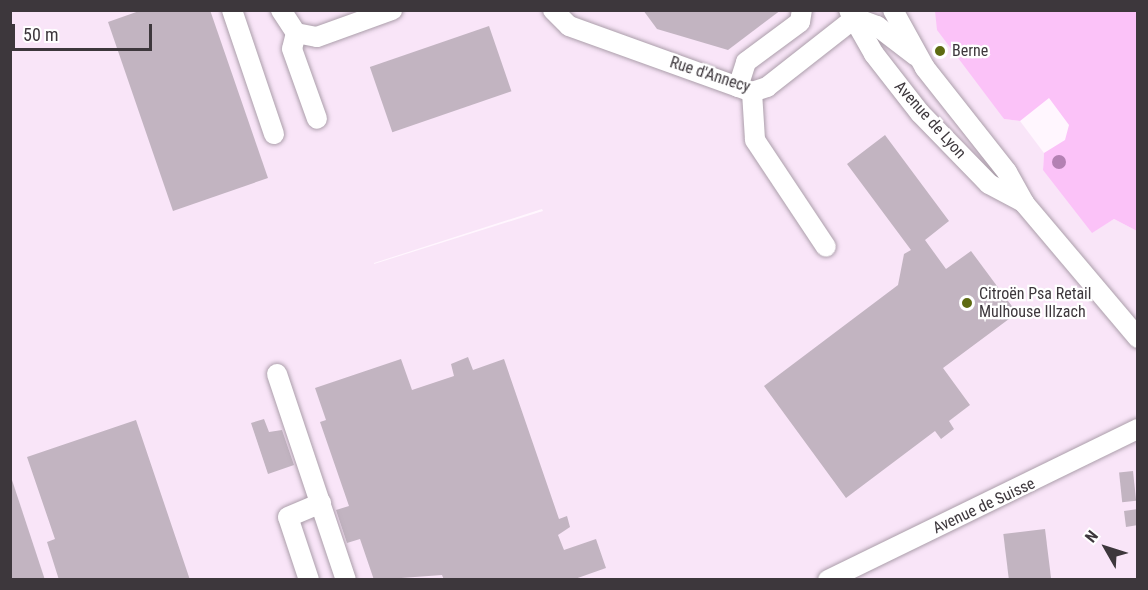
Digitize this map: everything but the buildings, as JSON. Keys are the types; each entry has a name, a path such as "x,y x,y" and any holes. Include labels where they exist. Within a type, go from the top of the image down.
{"street":[{"path":"232,10 274,134"},
{"path":"281,10 296,33 317,37 392,10"},
{"name":"Rue d'Annecy","path":"553,10 569,26 745,89 767,87 853,13"},
{"path":"802,10 800,22 746,62 745,89 755,140 826,247"},
{"name":"Avenue de Lyon","path":"893,10 918,58 1007,172 1024,203 1137,338"},
{"name":"Avenue de Lyon","path":"853,13 877,26 918,58"},
{"name":"Avenue de Lyon","path":"853,13 874,54 920,113 989,184 1024,203"},
{"path":"296,33 292,49 317,119"},
{"path":"277,374 346,579"},
{"name":"Avenue de Suisse","path":"828,579 1137,429"},
{"path":"309,579 288,517 321,503"}],"shaded area":[{"path":"10,11 935,11 1004,119 1020,121 1044,153 1043,168 1092,232 1114,219 1137,231 1137,579 11,579","holes":["542,209 543,211 374,264"]},
{"path":"935,11 1137,11 1137,231 1114,219 1092,233 1043,170 1044,153 1065,140 1069,125 1049,98 1020,121 1004,119 937,30"}],"place":[{"name":"Berne","path":"940,51"},
{"name":"Citroën Psa Retail Mulhouse Illzach","path":"967,303"}]}
